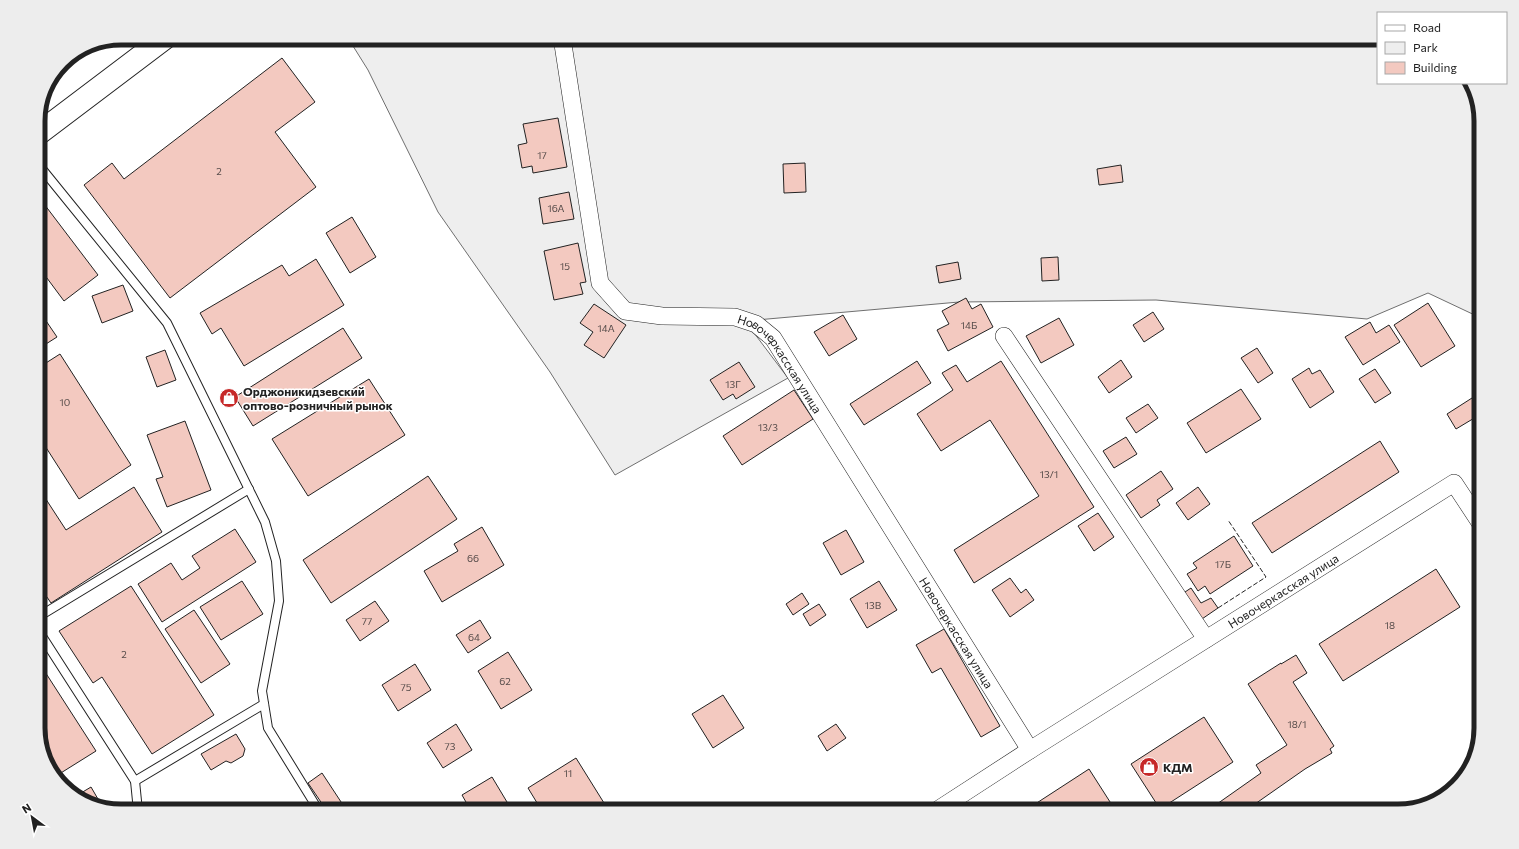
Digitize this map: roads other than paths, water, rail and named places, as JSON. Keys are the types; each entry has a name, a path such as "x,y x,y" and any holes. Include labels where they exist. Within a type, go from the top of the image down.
{"main road":[{"path":"45,129 156,45"}],"street":[{"name":"Новочеркасская улица","path":"563,45 600,283 625,311 662,316 735,317 756,324 773,338 1030,750"},
{"path":"1004,336 1206,639"},
{"name":"Новочеркасская улица","path":"947,804 1454,483 1474,513"}],"lane":[{"path":"45,173 167,323 265,522 276,561 279,602 262,691 268,728 315,804"},
{"path":"45,613 249,489"},
{"path":"45,641 135,781 137,804"},
{"path":"135,781 264,704"}],"place":[{"name":"Орджоникидзевский оптово-розничный рынок","path":"229,398"},
{"name":"КДМ","path":"1149,767"}]}
